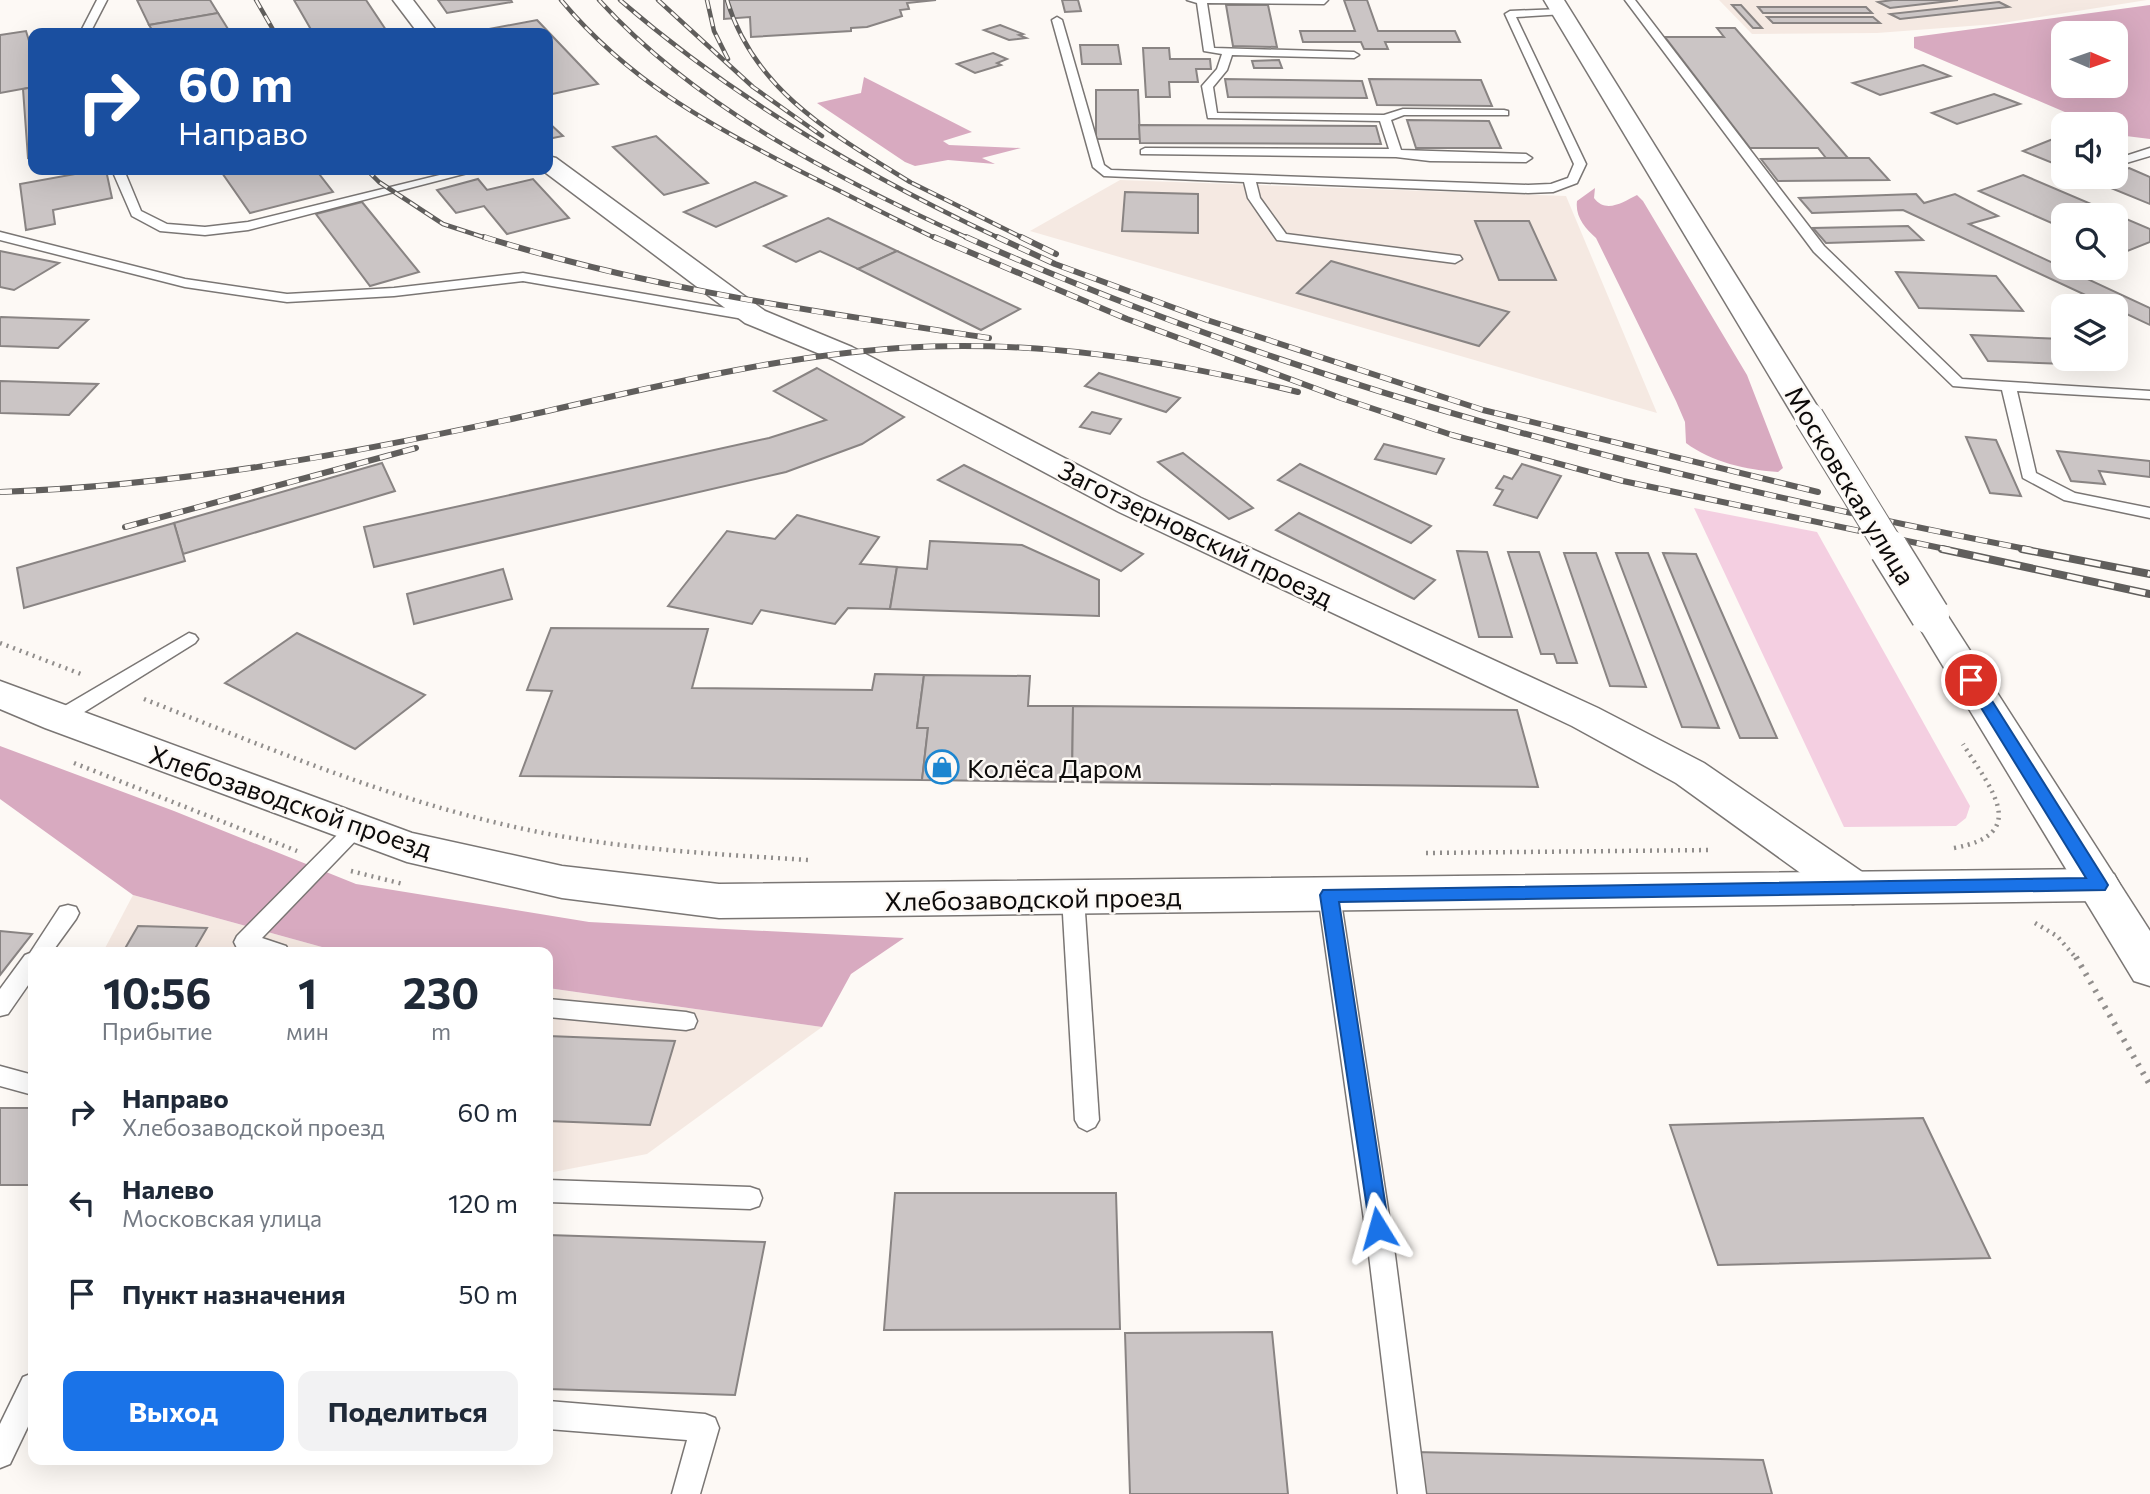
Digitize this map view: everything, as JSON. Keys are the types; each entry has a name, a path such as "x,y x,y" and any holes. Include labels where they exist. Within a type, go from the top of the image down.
{"street":[{"path":"402,0 424,28"},
{"name":"Московская улица","path":"1558,6 1930,615 2150,968"},
{"name":"Заготзерновский проезд","path":"553,167 755,317 842,353 1130,505 1585,717 1690,773 1853,888"},
{"name":"Хлебозаводской проезд","path":"0,694 58,719 407,846 562,882 719,901 2099,885"}],"lane":[{"path":"88,28 102,0"},
{"path":"1192,0 1324,1"},
{"path":"1630,0 1819,249 1958,383 2150,395"},
{"path":"1202,1 1209,51 1354,55"},
{"path":"1057,20 1102,171 1128,176 1528,189 1553,188 1573,180 1580,164 1510,14 1558,6"},
{"path":"1228,51 1223,70 1207,86 1212,116 1385,118 1403,113 1504,113"},
{"path":"1385,118 1396,153"},
{"path":"1145,152 1396,153 1430,157 1526,158"},
{"path":"2128,159 2150,152"},
{"path":"120,175 136,213 164,228 205,231 247,226 453,175"},
{"path":"1249,178 1254,198 1282,237 1455,259"},
{"path":"0,236 185,283 287,298 394,292 523,277 755,317"},
{"path":"2007,386 2029,475 2036,482 2062,494 2150,513"},
{"path":"58,719 189,639"},
{"path":"241,947 356,828"},
{"path":"1329,895 1382,1255 1412,1494"},
{"path":"1073,897 1087,1120"},
{"path":"44,947 68,913"},
{"path":"0,1007 28,968"},
{"path":"553,1008 686,1021"},
{"path":"0,1076 28,1084"},
{"path":"553,1191 750,1198"},
{"path":"0,1454 28,1398"},
{"path":"553,1415 705,1428 686,1494"}],"path":[{"path":"0,643 303,762 487,820 629,847 813,861"},
{"path":"1945,848 1984,843 1997,831 2001,811 1962,742"},
{"path":"1423,853 1722,850"},
{"path":"2073,953 2150,1085"}],"shaded area":[{"path":"1719,0 2147,0 1996,24 1877,33 1752,34"},
{"path":"2150,5 2150,139 2128,136 2128,112 2065,112 1914,48 1914,37"},
{"path":"864,77 972,132 943,141 949,145 1021,148 982,158 995,164 948,160 915,166 905,162 817,103 861,93"},
{"path":"1120,180 1566,196 1657,413 1030,231"},
{"path":"1595,188 1594,198 1604,205 1615,205 1637,195 1643,201 1747,375 1783,468 1778,472 1730,464 1686,443 1685,422 1676,401 1596,238 1579,217 1577,201"},
{"path":"1694,508 1817,532 1970,806 1966,818 1956,826 1844,827"},
{"path":"0,746 174,811 356,884 589,922 904,938 851,974 822,1027 553,989 553,947 322,947 133,895 0,799"},
{"path":"133,895 322,947 106,947"},
{"path":"553,989 822,1027 647,1154 553,1172"}],"building":[{"path":"137,0 210,0 218,13 149,25"},
{"path":"294,0 366,0 385,28 310,28"},
{"path":"438,0 511,0 512,2 447,13"},
{"path":"724,0 936,0 907,3 909,9 900,10 902,16 867,27 851,28 851,31 751,37 750,17 724,19"},
{"path":"1062,0 1078,0 1081,11 1065,12"},
{"path":"1344,0 1367,0 1378,31 1455,31 1460,42 1385,42 1388,49 1364,49 1361,42 1303,42 1300,31 1355,31"},
{"path":"1958,0 1890,8 1878,2"},
{"path":"1999,2 2009,7 1900,19 1890,14"},
{"path":"1226,5 1268,5 1277,47 1233,46"},
{"path":"1732,5 1741,5 1762,28 1753,28"},
{"path":"1758,7 1866,7 1872,13 1763,13"},
{"path":"218,13 227,28 151,28 149,25"},
{"path":"1767,17 1873,17 1880,23 1773,23"},
{"path":"537,20 545,28 495,28"},
{"path":"1000,25 1023,34 1019,35 1026,38 1009,40 984,30"},
{"path":"1717,28 1735,28 1848,158 1826,158 1818,148 1750,148 1665,37 1724,37"},
{"path":"26,31 28,88 0,93 0,35"},
{"path":"553,37 598,84 553,94"},
{"path":"1080,45 1118,45 1121,64 1082,64"},
{"path":"1143,48 1169,48 1170,59 1210,59 1211,69 1196,69 1198,82 1169,82 1170,97 1146,97"},
{"path":"993,53 1007,59 997,63 1001,65 975,73 957,64"},
{"path":"1279,60 1282,68 1254,68 1252,61"},
{"path":"1923,65 1950,76 1880,95 1853,83"},
{"path":"1225,79 1362,81 1367,98 1228,97"},
{"path":"1369,79 1481,80 1492,106 1377,105"},
{"path":"28,88 28,158 23,89"},
{"path":"1096,90 1138,90 1140,139 1096,139"},
{"path":"1994,94 2020,104 1957,124 1932,113"},
{"path":"1407,120 1489,121 1501,148 1416,148"},
{"path":"1139,125 1376,126 1381,144 1140,143"},
{"path":"553,127 563,136 553,138"},
{"path":"656,136 708,183 664,195 613,147"},
{"path":"2051,140 2051,162 2023,151"},
{"path":"1869,158 1889,180 1778,181 1761,159"},
{"path":"2128,168 2150,177 2150,204 2113,189 2128,189"},
{"path":"70,175 107,175 112,198 53,210 55,224 26,230 20,184"},
{"path":"223,175 320,175 333,192 250,213"},
{"path":"2023,175 2089,203 2051,203 2051,223 1979,191"},
{"path":"478,179 487,190 533,179 569,218 507,234 484,206 456,213 437,190"},
{"path":"755,182 786,196 716,227 684,212"},
{"path":"1125,192 1198,194 1198,233 1122,231"},
{"path":"1916,194 1924,203 1955,194 1998,216 1969,224 2051,262 2051,279 1903,210 1812,213 1799,198"},
{"path":"362,202 419,272 370,286 316,214"},
{"path":"828,218 897,251 858,269 820,251 796,262 764,246"},
{"path":"2128,220 2150,229 2150,242 2128,251"},
{"path":"1475,221 1529,221 1556,280 1499,280"},
{"path":"1908,226 1923,240 1826,243 1813,228"},
{"path":"0,251 59,263 14,290 0,287"},
{"path":"897,251 1020,309 981,330 858,269"},
{"path":"1331,261 1509,312 1479,346 1297,293"},
{"path":"1896,272 1996,276 2023,311 1919,308"},
{"path":"2053,280 2090,280 2120,294 2083,294"},
{"path":"2128,298 2150,308 2150,325 2128,315"},
{"path":"0,318 88,320 58,348 0,346"},
{"path":"1971,335 2051,338 2051,363 1988,361"},
{"path":"817,368 904,417 862,444 786,472 374,567 364,527 769,438 826,420 774,391"},
{"path":"1099,373 1180,398 1166,412 1085,386"},
{"path":"0,381 98,384 69,415 0,413"},
{"path":"1092,412 1121,419 1110,434 1080,427"},
{"path":"1966,437 1996,440 2021,496 1990,493"},
{"path":"1384,444 1444,459 1436,474 1375,459"},
{"path":"2057,451 2150,461 2150,477 2099,471 2105,484 2071,481"},
{"path":"1183,453 1253,508 1229,519 1158,462"},
{"path":"382,463 395,491 183,554 174,523"},
{"path":"1300,464 1431,526 1411,543 1278,480"},
{"path":"1522,464 1561,476 1537,518 1494,505 1503,490 1496,488 1504,476 1512,479"},
{"path":"964,465 1143,554 1121,571 938,480"},
{"path":"1299,513 1435,580 1414,599 1276,530"},
{"path":"797,515 879,537 860,564 897,567 890,609 848,608 835,624 761,610 752,624 668,606 727,531 775,539"},
{"path":"174,523 185,561 24,608 17,568"},
{"path":"930,541 1022,545 1099,580 1099,616 890,609 897,567 927,569"},
{"path":"1457,551 1487,552 1512,637 1479,637"},
{"path":"1508,552 1539,552 1577,663 1557,663 1554,654 1541,654"},
{"path":"1564,553 1596,553 1646,687 1610,686"},
{"path":"1616,553 1648,553 1719,728 1682,727"},
{"path":"1663,553 1696,554 1777,738 1740,738"},
{"path":"503,569 512,599 414,624 407,594"},
{"path":"551,628 708,629 692,688 872,690 875,674 924,675 917,728 928,728 922,780 520,776 552,691 527,690"},
{"path":"297,633 425,695 355,749 225,683"},
{"path":"924,675 1030,676 1028,706 1073,706 1072,782 922,780 928,728 917,728"},
{"path":"1073,706 1517,710 1538,787 1072,782"},
{"path":"138,926 207,928 196,947 126,947"},
{"path":"0,931 32,934 0,975"},
{"path":"553,1036 675,1041 650,1125 553,1121"},
{"path":"0,1108 28,1108 28,1185 0,1185"},
{"path":"1923,1118 1990,1258 1718,1265 1670,1125"},
{"path":"895,1193 1116,1193 1120,1329 884,1330"},
{"path":"553,1235 765,1242 735,1395 553,1389"},
{"path":"1272,1332 1288,1494 1130,1494 1125,1333"},
{"path":"1415,1452 1763,1460 1772,1494 1420,1494"}],"railway":[{"path":"256,0 272,28"},
{"path":"561,0 613,54 641,77 700,117 798,170 937,239"},
{"path":"599,0 638,39 680,75 725,108 821,166 970,239"},
{"path":"620,0 708,70 802,133 900,189 1001,239"},
{"path":"658,0 753,87 822,136"},
{"path":"707,0 714,31 728,59"},
{"path":"727,0 739,32 756,60 800,108 853,147 910,182"},
{"path":"372,175 443,224 489,239"},
{"path":"912,183 1025,239"},
{"path":"484,237 671,285 989,338"},
{"path":"934,237 1127,319 1341,398 1452,435 1623,481 1950,550"},
{"path":"966,237 1094,291 1225,340 1356,384 1490,424 1759,493 2031,550"},
{"path":"997,237 1055,264 1207,320 1483,410 1818,492"},
{"path":"1021,237 1056,254"},
{"path":"0,492 130,483 260,467 452,432 754,367 851,352 899,348 1000,347 1100,355 1199,370 1298,392"},
{"path":"125,527 416,448"},
{"path":"1942,549 2150,594"},
{"path":"2022,549 2150,574"}],"place":[{"name":"Колёса Даром","path":"942,767"}],"route":[{"path":"1378,1228 1329,895 2011,884 2099,885 1971,680"}]}
